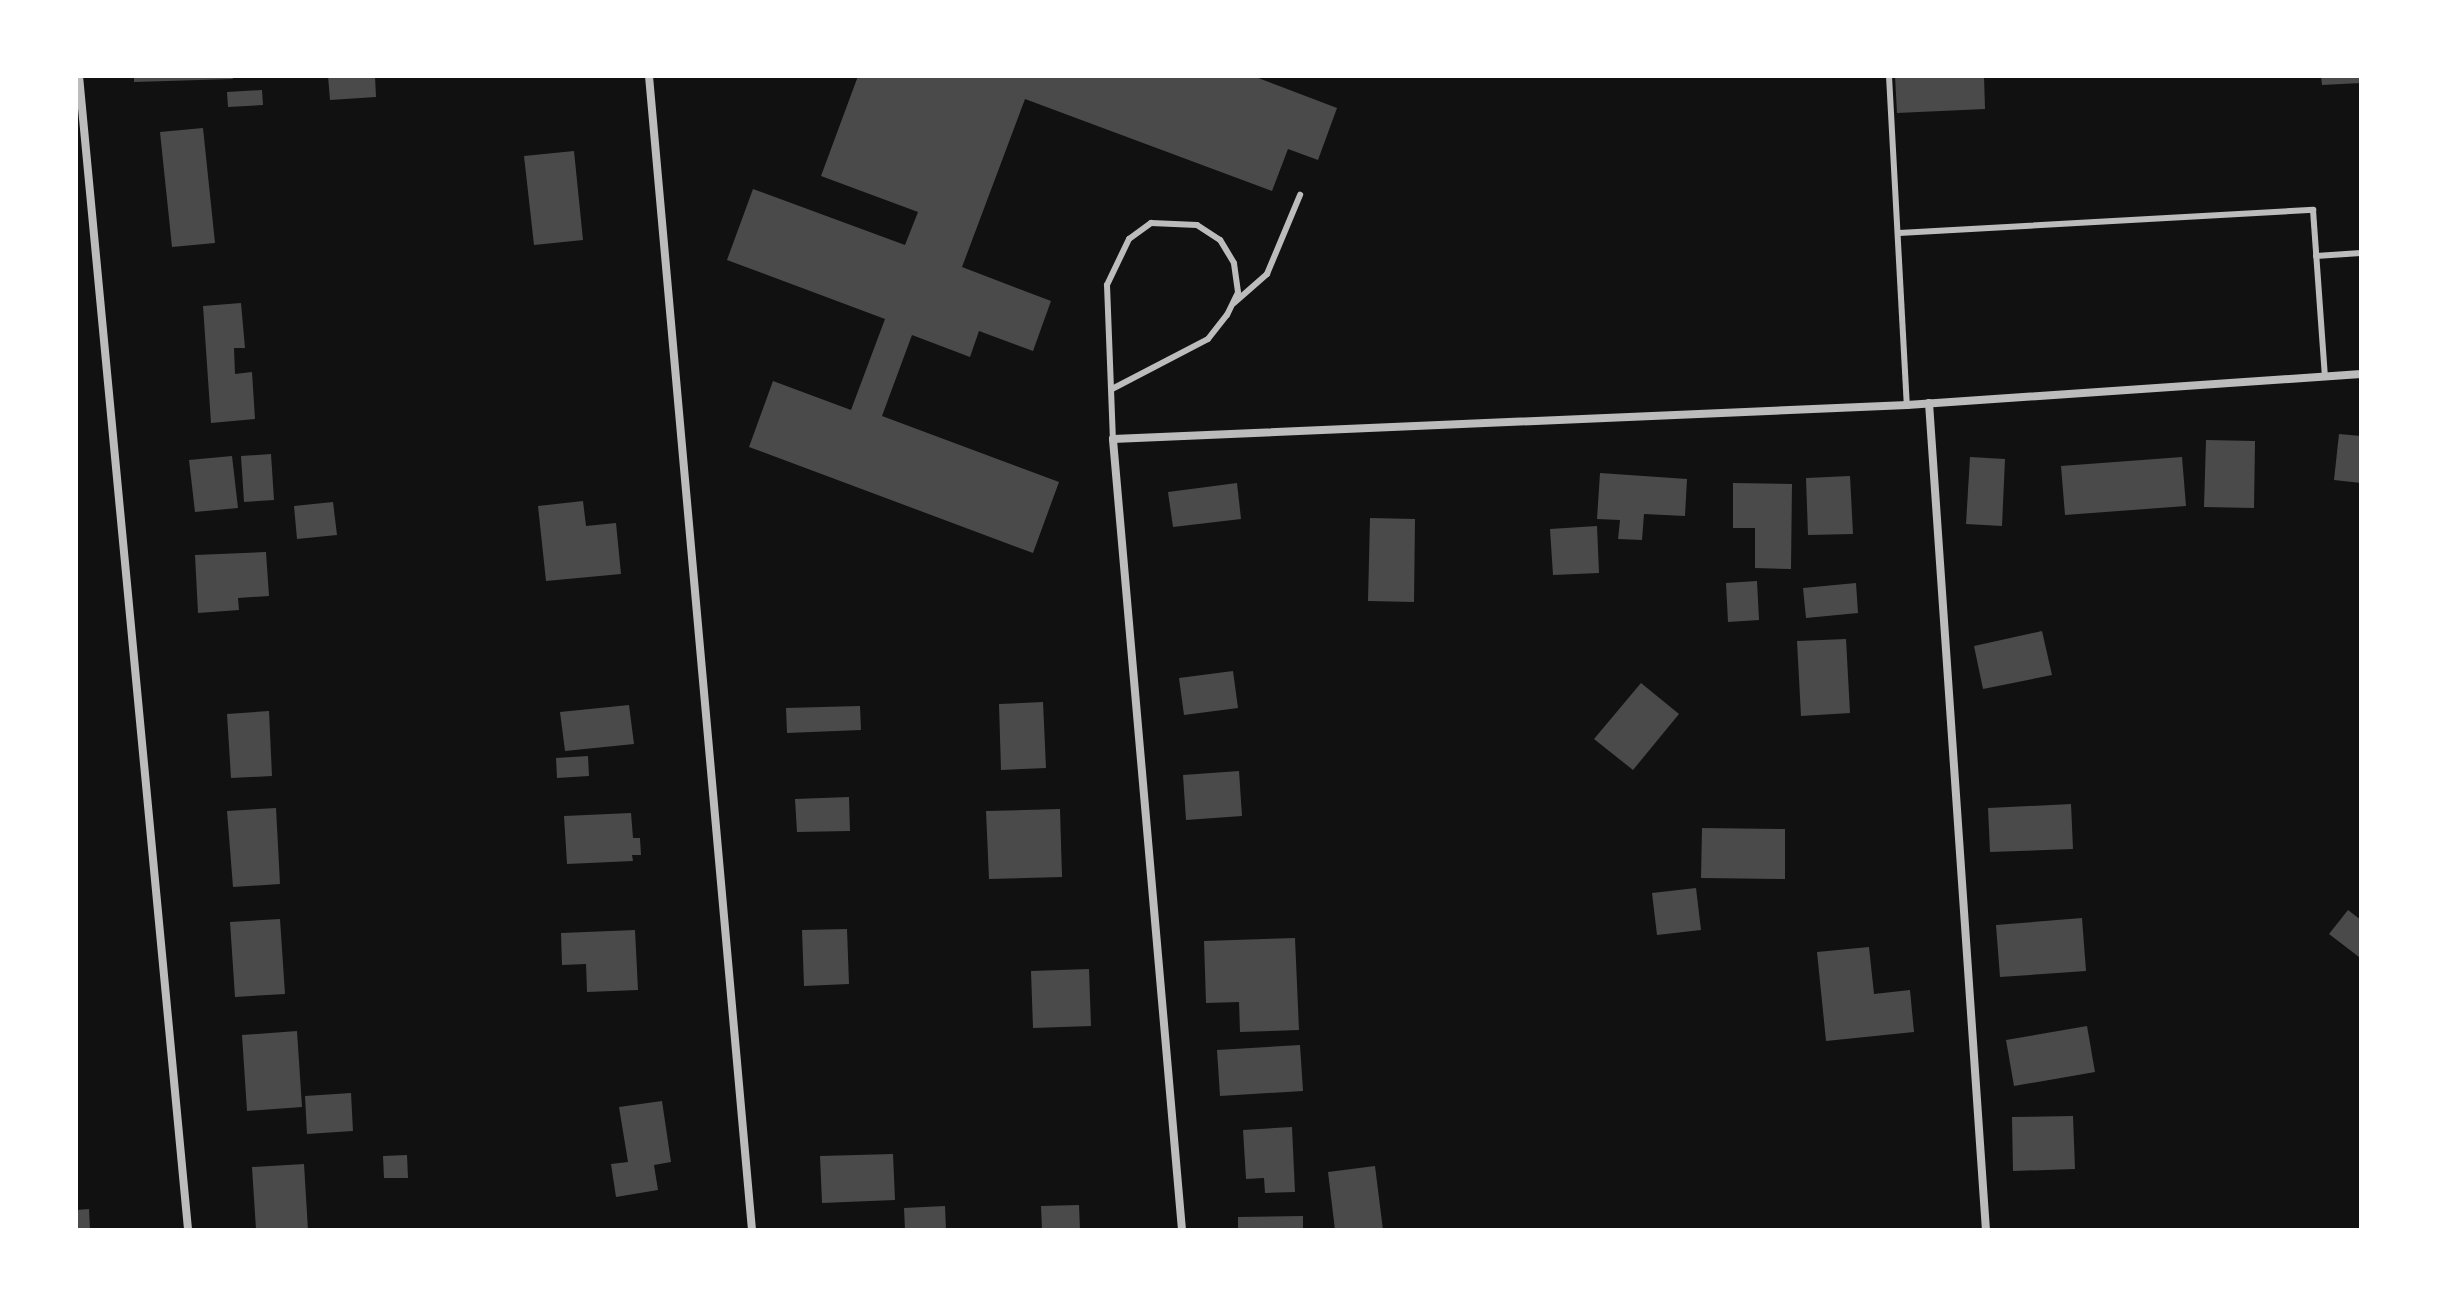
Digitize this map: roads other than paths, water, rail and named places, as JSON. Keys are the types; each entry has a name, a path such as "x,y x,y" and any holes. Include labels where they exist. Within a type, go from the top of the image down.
{"street":[{"path":"79,76 188,1230"},
{"path":"649,76 752,1230"},
{"path":"1182,1230 1113,439 1907,405 2361,374"},
{"path":"1929,403 1986,1230"}],"lane":[{"path":"1889,76 1907,405"},
{"path":"1112,389 1208,339 1232,306 1267,274 1300,195"},
{"path":"1899,233 2313,210 2325,376"},
{"path":"1113,439 1107,285 1129,239 1151,223 1197,225 1220,240 1234,263 1238,292 1232,306"},
{"path":"2316,256 2361,253"}]}
